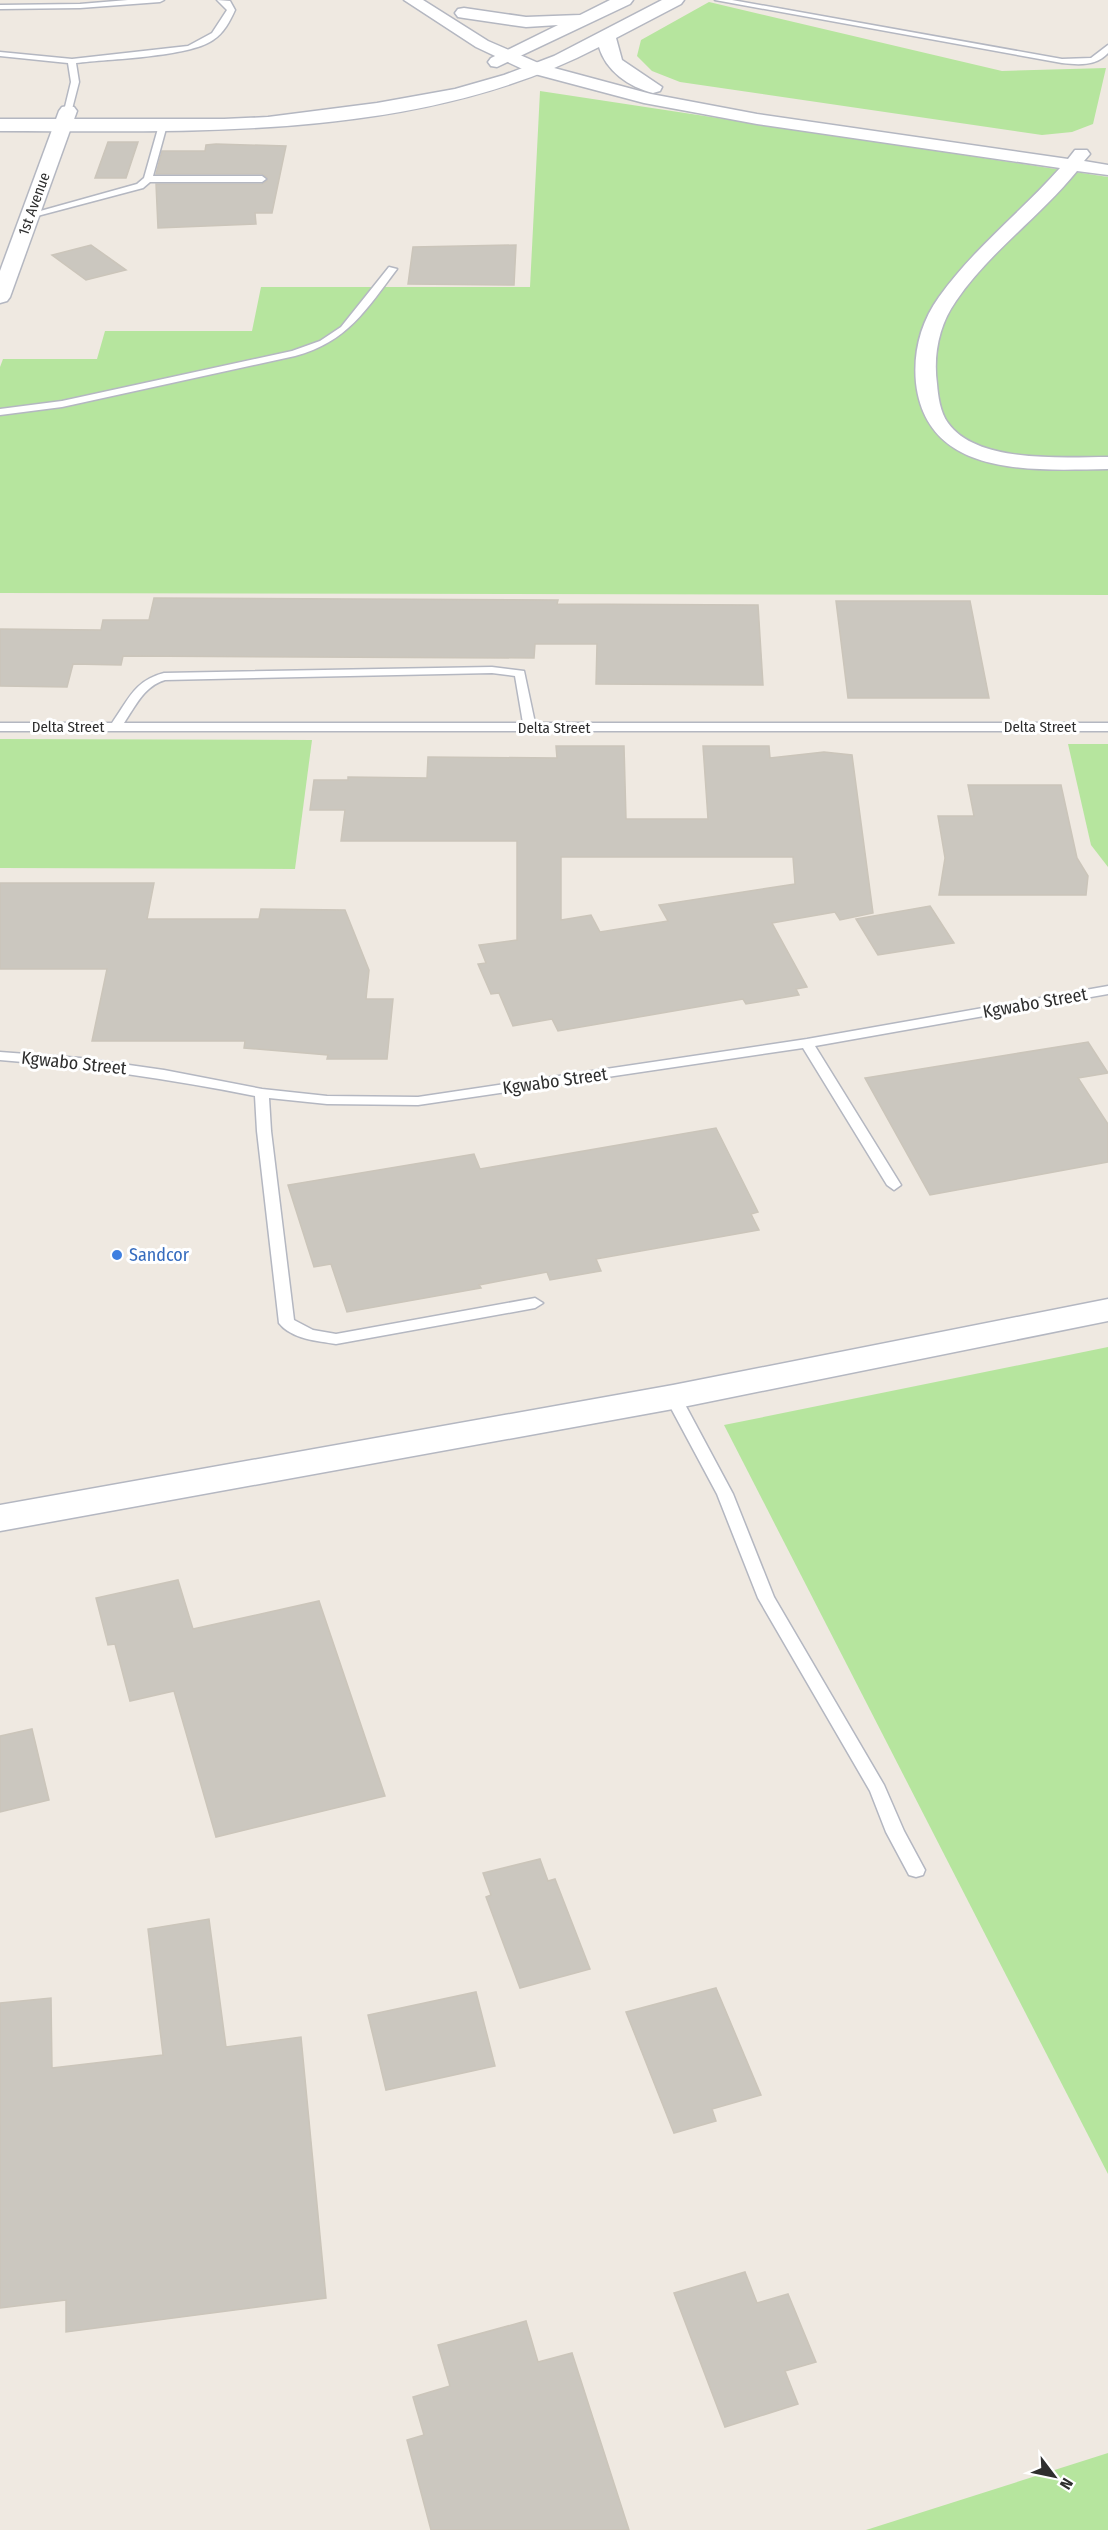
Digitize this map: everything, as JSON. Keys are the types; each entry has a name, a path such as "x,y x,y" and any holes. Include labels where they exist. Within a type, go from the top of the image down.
{"street":[{"path":"412,0 458,30 530,48 560,60 653,87 735,103 1077,159 1108,170"},
{"path":"530,48 624,0"},
{"path":"0,111 163,125 268,123 377,109 457,94 510,80 560,60 675,0"},
{"path":"459,10 507,43 537,69 651,99 721,113 1077,159 1108,159"},
{"path":"459,10 526,22 558,21 594,16"},
{"path":"607,36 607,50 612,62 653,87"},
{"path":"0,125 138,112 277,107 404,89 479,69 507,43"},
{"name":"1st Avenue","path":"0,297 65,118"},
{"path":"1077,159 954,290 932,324 925,363 929,406 944,433 976,451 1033,463 1108,463"},
{"path":"0,1518 673,1397 1108,1310"}],"lane":[{"path":"0,7 80,6 160,0"},
{"path":"0,54 72,61 189,48 206,43 223,28 231,10 227,3 221,0"},
{"path":"719,0 1062,61 1081,62 1096,59 1108,48"},
{"path":"65,118 75,82 72,61"},
{"path":"148,179 163,125"},
{"path":"29,217 129,190 148,179 262,179"},
{"path":"0,412 62,404 295,353 323,342 344,328 392,269"},
{"path":"116,727 143,687 150,681 164,677 492,670 520,673 530,728"},
{"name":"Delta Street","path":"0,727 1108,728"},
{"name":"Kgwabo Street","path":"0,1056 80,1062 164,1074 262,1093 327,1100 418,1101 807,1043 1108,990"},
{"path":"807,1043 894,1185"},
{"path":"262,1093 264,1131 287,1323 309,1334 336,1339 535,1303"},
{"path":"673,1397 725,1494 766,1598 878,1790 895,1832 916,1870"}],"green space":[{"path":"709,2 1002,71 1106,68 1093,124 1072,132 1042,135 680,82 652,71 637,56 641,40"},
{"path":"540,91 1108,177 1108,595 0,593 0,367 3,359 97,359 105,331 252,331 261,287 530,287"},
{"path":"0,739 312,740 295,869 0,868"},
{"path":"1068,744 1108,744 1108,867 1091,845"},
{"path":"1108,1347 1108,2174 724,1425"},
{"path":"1108,2453 1108,2530 866,2530"}],"building":[{"path":"108,142 138,142 126,178 95,178"},
{"path":"206,145 286,146 272,213 255,213 256,224 158,228 156,184 262,184 267,181 267,177 262,174 156,174 162,151 205,151"},
{"path":"91,245 126,270 86,280 52,255"},
{"path":"516,245 514,285 408,284 413,247"},
{"path":"154,598 558,600 557,604 758,605 763,685 596,684 597,644 535,644 534,658 123,656 121,665 73,664 67,687 0,686 0,629 101,630 103,620 149,620"},
{"path":"836,601 970,601 989,698 848,698"},
{"path":"556,746 624,746 626,819 708,819 703,746 769,746 770,758 824,752 852,755 873,913 840,920 835,912 772,923 807,987 796,989 799,995 746,1004 743,999 558,1031 552,1019 513,1026 499,993 491,994 478,964 486,963 479,945 517,940 517,841 341,841 345,810 310,810 314,780 348,780 348,777 427,778 428,757 557,758","holes":["561,857 793,857 795,884 659,905 668,921 600,932 591,915 561,920"]},
{"path":"968,785 1061,785 1077,858 1088,876 1086,895 939,895 945,858 938,816 974,816"},
{"path":"0,883 154,883 147,919 259,919 261,909 345,910 369,970 366,999 393,999 387,1059 327,1059 328,1055 244,1048 245,1041 92,1041 107,969 0,969"},
{"path":"930,906 954,943 878,955 856,919"},
{"path":"1088,1042 1108,1073 1078,1078 1108,1124 1108,1162 930,1195 865,1078"},
{"path":"716,1128 758,1212 751,1214 759,1230 596,1259 601,1271 550,1280 547,1272 479,1285 481,1288 347,1312 331,1264 314,1267 288,1185 474,1154 480,1169"},
{"path":"178,1580 193,1629 319,1601 385,1796 216,1837 174,1691 130,1701 115,1644 108,1645 96,1598"},
{"path":"32,1729 49,1800 0,1812 0,1736"},
{"path":"540,1859 548,1881 555,1879 590,1969 520,1988 486,1897 491,1895 483,1873"},
{"path":"209,1919 226,2047 301,2037 326,2298 66,2332 66,2300 0,2308 0,2003 51,1998 52,2068 163,2055 148,1929"},
{"path":"716,1988 761,2095 712,2109 716,2121 674,2133 626,2012"},
{"path":"476,1992 495,2066 386,2090 368,2015"},
{"path":"745,2272 757,2303 788,2294 816,2362 785,2371 798,2404 725,2427 674,2293"},
{"path":"526,2321 538,2362 572,2353 629,2530 431,2530 407,2440 424,2435 413,2397 450,2386 438,2345"}],"place":[{"name":"Sandcor","path":"117,1255"}]}
